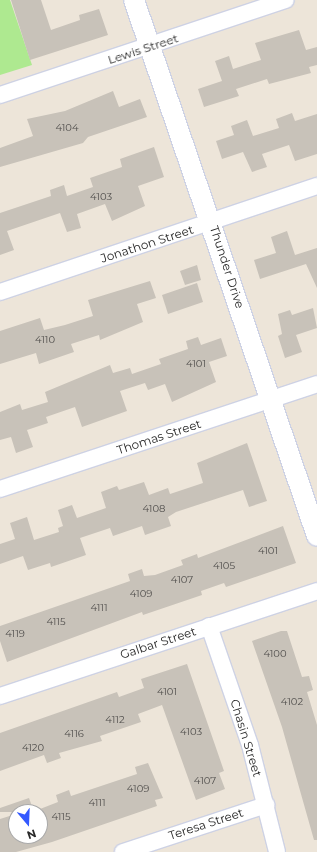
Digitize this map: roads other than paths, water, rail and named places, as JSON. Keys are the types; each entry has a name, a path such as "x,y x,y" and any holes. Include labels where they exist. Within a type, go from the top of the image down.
{"street":[{"name":"Thunder Drive","path":"134,0 152,46 317,536"},
{"name":"Lewis Street","path":"0,95 152,46 286,0"},
{"name":"Jonathon Street","path":"0,292 317,186"},
{"name":"Thomas Street","path":"0,489 317,384"},
{"name":"Galbar Street","path":"0,696 317,591"},
{"name":"Chasin Street","path":"209,626 250,745 277,852"},
{"name":"Teresa Street","path":"123,852 266,804"}]}
